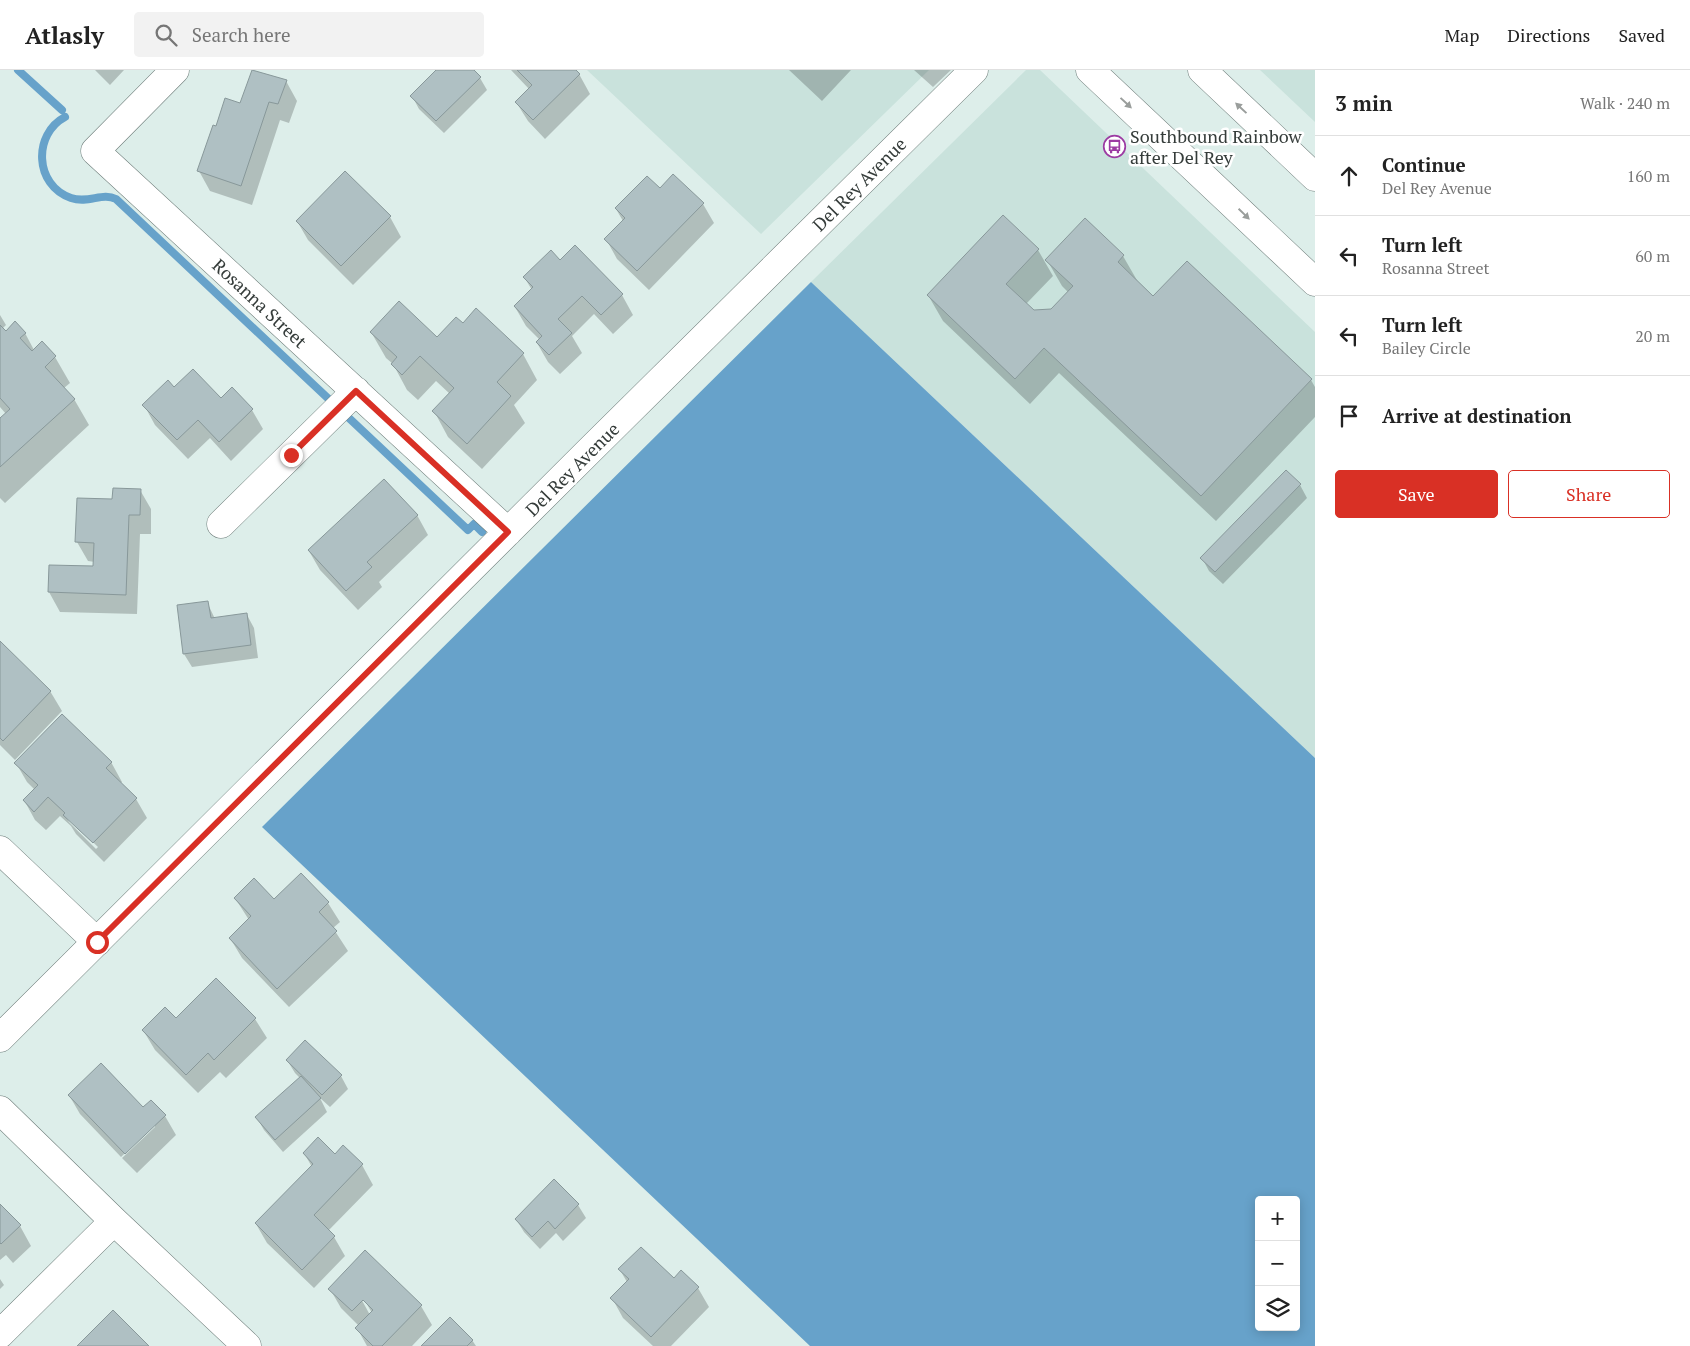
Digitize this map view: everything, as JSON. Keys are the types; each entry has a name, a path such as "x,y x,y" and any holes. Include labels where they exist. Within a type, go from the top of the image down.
{"street":[{"name":"Rosanna Street","path":"174,70 95,151 508,532"},
{"name":"Del Rey Avenue","path":"0,1038 974,70"},
{"path":"1090,70 1315,282"},
{"path":"1202,70 1315,177"},
{"path":"221,524 356,391"},
{"path":"0,850 97,942"},
{"path":"0,1110 114,1221 247,1346"},
{"path":"0,1334 114,1221"}],"shaded area":[{"path":"587,70 929,70 761,234"},
{"path":"1026,70 1040,70 1315,332 1315,758 811,282"},
{"path":"1260,70 1315,70 1315,122"}],"water":[{"path":"811,282 1315,758 1315,1346 810,1346 262,827"}],"building":[{"path":"252,70 287,80 278,104 269,102 241,186 197,171 213,125 216,126 225,98 240,103"},
{"path":"436,70 474,70 481,77 436,121 410,96"},
{"path":"517,70 576,70 580,74 533,120 515,102 532,85"},
{"path":"345,171 391,216 341,266 296,221"},
{"path":"673,174 704,203 637,271 604,239 625,218 615,208 647,176 660,188"},
{"path":"1003,215 1039,249 1006,284 1034,310 1051,309 1073,286 1045,260 1085,218 1124,255 1118,262 1153,296 1187,261 1312,379 1201,496 1044,348 1015,379 927,295"},
{"path":"575,245 623,294 601,315 582,296 558,319 572,333 549,355 536,342 542,336 514,306 533,287 523,277 551,250 560,260"},
{"path":"399,301 437,337 456,317 463,323 476,308 524,353 497,382 511,396 467,444 432,411 454,388 420,356 402,375 391,364 397,357 370,332"},
{"path":"15,321 26,333 20,338 32,351 42,341 56,356 45,367 75,399 0,467 0,418 10,409 0,398 0,325 6,331"},
{"path":"193,369 221,398 232,387 253,409 219,442 198,420 177,440 142,405 168,380 174,387"},
{"path":"1286,470 1301,484 1215,572 1200,558"},
{"path":"384,479 418,515 367,562 372,567 346,591 308,550"},
{"path":"113,488 141,489 140,515 129,515 126,595 48,592 49,565 93,566 94,543 75,542 77,498 112,499"},
{"path":"208,601 211,618 247,613 251,645 183,654 177,605"},
{"path":"0,641 51,691 3,741 0,738"},
{"path":"62,714 112,762 106,768 137,798 93,843 63,815 65,813 48,797 34,812 23,800 38,785 14,763"},
{"path":"301,873 329,902 319,912 337,931 277,989 229,938 251,916 234,898 254,878 274,899"},
{"path":"216,978 256,1018 214,1060 208,1053 186,1075 142,1030 165,1007 176,1018"},
{"path":"305,1040 342,1075 322,1095 286,1060"},
{"path":"101,1063 143,1107 151,1100 166,1115 125,1154 68,1095"},
{"path":"301,1076 321,1098 275,1140 255,1117"},
{"path":"318,1137 335,1154 343,1145 363,1164 314,1215 335,1236 302,1270 255,1223 313,1164 303,1153"},
{"path":"554,1179 579,1204 555,1229 548,1221 532,1237 515,1219"},
{"path":"0,1204 21,1225 1,1244 0,1243"},
{"path":"641,1247 674,1278 681,1270 699,1287 651,1337 610,1298 629,1279 618,1269"},
{"path":"365,1250 422,1305 382,1346 373,1346 355,1328 373,1310 363,1300 352,1311 328,1289"},
{"path":"113,1310 149,1346 77,1346"},
{"path":"450,1317 473,1340 467,1346 421,1346"}],"waterway":[{"path":"18,70 62,110"},
{"path":"65,117 47,135 42,159 44,171 50,182 59,191 71,198 84,200 106,197 116,199 468,530 474,524 482,532"}],"place":[{"name":"Southbound Rainbow after Del Rey","path":"1114,146"}],"route":[{"path":"97,942 508,532 356,391 291,455"}]}
